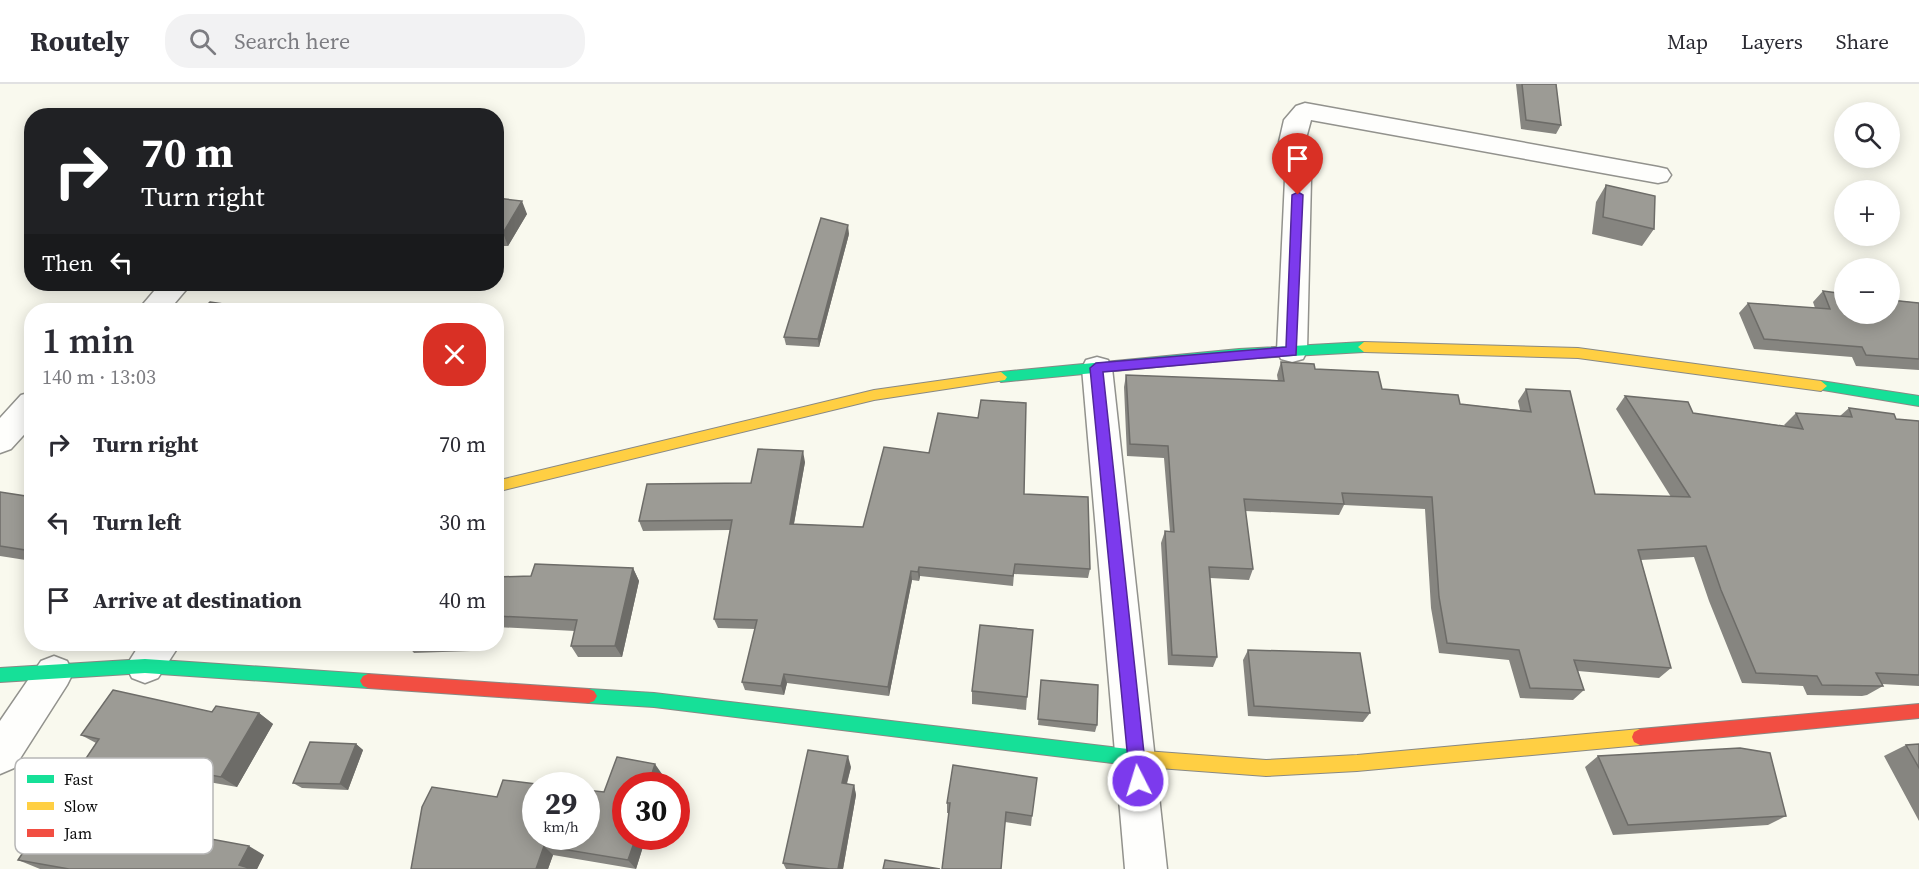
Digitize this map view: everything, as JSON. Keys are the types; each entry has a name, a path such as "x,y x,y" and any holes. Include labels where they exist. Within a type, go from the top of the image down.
{"street":[{"path":"1292,351 1298,179 1292,141 1297,120 1305,111 1658,175"},
{"path":"159,303 170,291"},
{"path":"504,486 874,395 999,377 1292,351 1373,347 1578,353 1766,377 1919,402"},
{"path":"1096,368 1137,759 1146,869"},
{"path":"0,440 24,413"},
{"path":"0,675 54,673 153,655 654,700 1137,759 1266,768 1357,763 1919,711"},
{"path":"0,755 54,673"}],"building":[{"path":"1522,84 1556,84 1561,125 1526,120"},
{"path":"1606,185 1655,196 1654,229 1603,217"},
{"path":"504,199 522,201 504,231"},
{"path":"821,218 848,225 818,339 784,337"},
{"path":"1823,291 1834,292 1834,324 1900,324 1900,301 1919,303 1919,359 1866,355 1862,347 1764,339 1748,303 1830,309"},
{"path":"1281,362 1314,364 1315,369 1378,372 1382,389 1458,395 1460,404 1531,412 1526,389 1570,391 1595,494 1690,497 1625,396 1688,402 1693,413 1803,429 1796,413 1852,417 1849,408 1894,414 1896,419 1919,421 1919,675 1876,673 1883,686 1878,686 1822,685 1817,676 1756,673 1721,590 1706,546 1638,550 1671,668 1574,660 1584,690 1530,688 1519,650 1447,643 1439,597 1432,497 1342,493 1344,504 1244,499 1253,569 1209,567 1217,657 1172,655 1165,531 1174,532 1168,446 1130,444 1126,375 1284,381"},
{"path":"981,400 1026,403 1024,494 1088,497 1090,569 1015,564 1013,576 919,567 918,572 911,571 888,687 784,674 781,686 742,682 757,620 714,619 732,520 639,521 647,484 751,483 758,449 803,451 790,524 863,527 884,447 929,453 938,413 978,418"},
{"path":"0,492 24,496 24,550 0,546"},
{"path":"535,564 633,568 615,646 571,646 577,620 504,616 504,577 531,576"},
{"path":"980,625 1033,630 1027,697 972,691"},
{"path":"1248,650 1360,653 1370,713 1254,706"},
{"path":"1041,680 1098,685 1097,725 1038,719"},
{"path":"113,690 212,712 216,706 259,713 221,777 213,776 213,758 86,758 99,739 81,735"},
{"path":"310,742 356,744 340,784 293,783"},
{"path":"1919,744 1919,768 1906,745"},
{"path":"1740,748 1770,753 1786,816 1628,825 1598,756"},
{"path":"808,750 848,756 842,783 854,785 838,869 783,863"},
{"path":"617,757 655,764 652,772 612,772 612,850 631,850 628,860 568,850 600,850 600,792 604,792"},
{"path":"953,765 1037,778 1032,816 1006,812 1001,869 942,869 950,803 947,803"},
{"path":"503,780 522,782 522,850 543,850 536,869 411,869 422,807 432,787 497,797"},
{"path":"213,839 249,846 239,865 252,869 69,869 18,860 22,854 213,854"},
{"path":"885,860 940,869 883,869"}],"traffic: fast":[{"path":"1001,377 1239,354 1364,347"},
{"path":"1821,386 1919,401"},
{"path":"0,675 145,666 368,681"},
{"path":"589,696 654,700 1145,759"}],"traffic: slow":[{"path":"1364,347 1578,353 1821,386"},
{"path":"504,485 874,395 1001,377"},
{"path":"1145,759 1266,768 1357,763 1640,737"}],"traffic: jam":[{"path":"368,681 589,696"},
{"path":"1640,737 1919,711"}],"route":[{"path":"1138,781 1096,368 1292,351 1298,195"}]}
